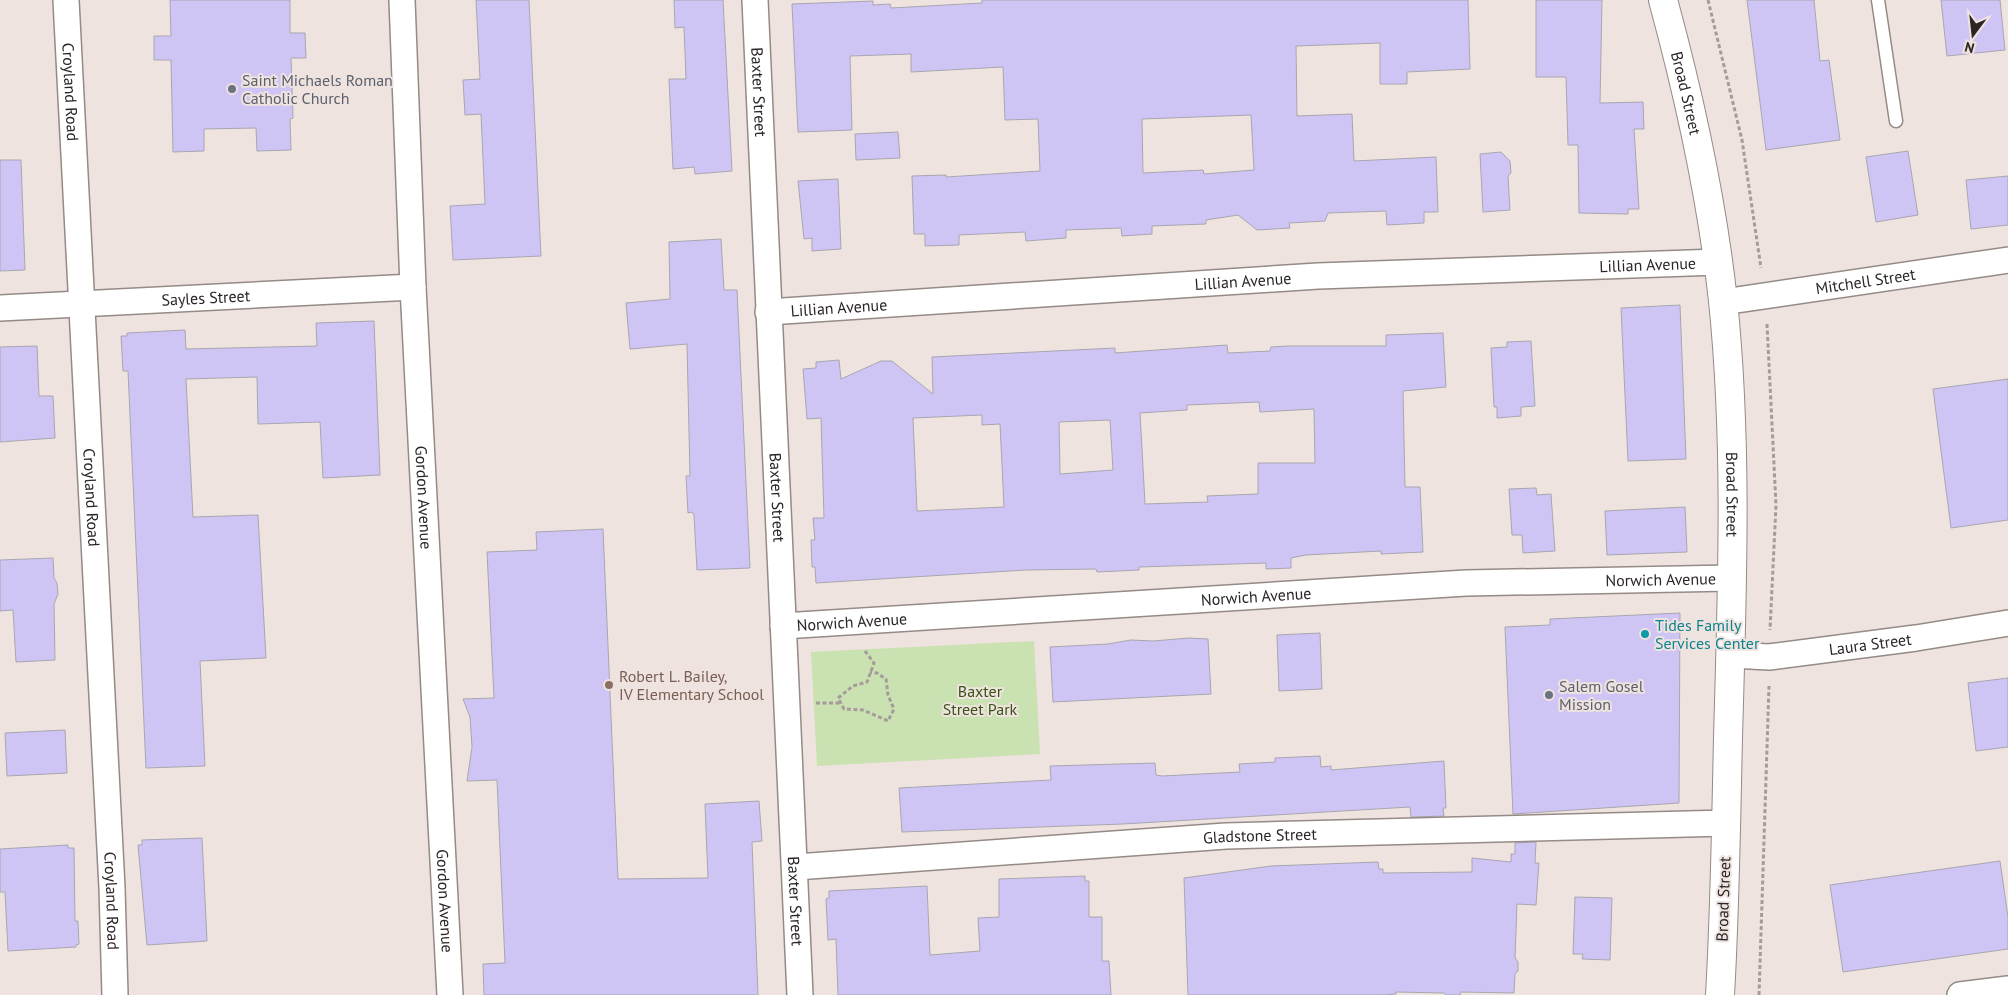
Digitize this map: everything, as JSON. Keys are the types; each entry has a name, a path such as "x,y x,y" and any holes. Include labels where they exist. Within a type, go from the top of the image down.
{"main road":[{"name":"Broad Street","path":"1663,0 1697,134 1718,262 1723,302 1733,465 1731,655 1720,995"}],"street":[{"name":"Croyland Road","path":"66,0 80,304 112,878 115,995"},
{"name":"Gordon Avenue","path":"402,0 413,287 450,995"},
{"name":"Baxter Street","path":"755,0 782,626 796,867 800,995"},
{"name":"Mitchell Street","path":"1723,302 2008,260"},
{"name":"Lillian Avenue","path":"768,312 1318,276 1718,262"},
{"name":"Sayles Street","path":"0,308 413,287"},
{"name":"Norwich Avenue","path":"782,626 1466,583 1731,578"},
{"name":"Laura Street","path":"1731,655 1769,658 1916,638 2008,623"},
{"name":"Gladstone Street","path":"796,867 1226,836 1726,822"},
{"path":"1960,995 2008,989"}],"lane":[{"path":"1878,0 1896,121"}],"path":[{"path":"865,651 874,663 870,672 867,682 853,686 838,698 844,709 864,710 888,721 894,709 888,695 886,679 877,673 870,672"},
{"path":"810,702 840,703"}],"green space":[{"name":"Baxter Street Park","path":"1034,641 1040,754 817,766 811,652"}],"building":[{"name":"Saint Michaels Roman Catholic Church","path":"170,0 290,0 290,33 305,33 306,58 291,58 293,118 290,119 291,150 257,151 256,128 204,129 204,151 173,152 171,60 154,60 154,36 171,36"},
{"path":"476,0 529,0 541,256 453,260 450,206 485,204 481,114 465,115 463,80 480,79"},
{"path":"674,0 723,0 732,171 695,174 694,167 673,169 669,79 686,79 684,27 675,28"},
{"path":"982,0 1468,0 1470,69 1407,72 1407,84 1380,84 1380,43 1296,46 1297,116 1352,114 1354,161 1436,157 1438,212 1424,212 1424,223 1387,225 1386,211 1328,213 1325,221 1289,223 1290,228 1257,230 1238,215 1206,220 1206,224 1152,226 1152,234 1122,236 1121,228 1066,230 1066,238 1026,241 1025,232 959,235 959,245 925,246 925,234 914,234 912,176 946,175 946,177 1040,171 1038,119 1005,120 1003,67 911,72 911,54 850,56 852,130 798,132 792,4 873,1 873,5 890,4 891,8 982,3","holes":["1251,115 1254,170 1204,174 1203,170 1143,173 1142,119"]},
{"path":"1536,0 1602,0 1600,103 1643,102 1644,129 1634,129 1639,209 1628,209 1628,214 1579,213 1578,145 1568,145 1566,77 1536,77"},
{"path":"1747,0 1814,0 1820,61 1829,60 1840,140 1766,150"},
{"path":"1941,0 2000,0 2005,50 1947,56"},
{"path":"898,132 900,158 856,160 855,134"},
{"path":"1908,151 1918,215 1876,222 1866,157"},
{"path":"1501,152 1510,161 1511,173 1508,176 1510,210 1483,212 1480,154"},
{"path":"0,160 21,160 25,270 0,271"},
{"path":"2008,176 2008,225 1971,229 1966,180"},
{"path":"838,179 841,249 812,251 812,238 804,239 798,181"},
{"path":"721,239 724,290 737,290 750,568 697,570 694,515 692,512 688,513 686,476 690,476 687,344 630,349 626,303 670,299 669,242"},
{"path":"1680,305 1686,459 1628,461 1621,308"},
{"path":"374,321 380,475 323,478 320,422 258,424 257,377 186,379 193,517 258,515 266,658 200,661 205,766 146,768 128,371 123,371 121,336 127,336 127,333 185,330 186,349 317,346 316,323"},
{"path":"1443,333 1446,387 1403,391 1405,487 1420,487 1423,552 1381,554 1381,551 1306,555 1291,558 1291,568 1266,569 1266,563 1139,567 1139,570 1097,572 1096,569 1026,570 816,583 815,567 812,567 811,540 815,540 813,518 824,518 821,418 807,419 803,369 816,368 816,362 839,360 841,379 881,361 892,361 933,394 932,357 1115,348 1115,353 1227,345 1228,353 1270,351 1271,347 1289,346 1386,346 1386,335","holes":["1259,402 1260,412 1314,409 1315,463 1258,463 1258,494 1207,496 1208,502 1145,504 1140,413 1187,410 1187,405","982,415 982,425 1000,424 1004,507 917,511 913,418","1110,420 1113,470 1060,474 1059,422"]},
{"path":"1531,341 1535,406 1521,407 1521,416 1497,418 1497,407 1494,407 1491,348 1507,347 1507,342"},
{"path":"37,346 39,396 53,396 55,438 0,442 0,347"},
{"path":"2008,379 2008,520 1951,528 1933,389"},
{"path":"1536,488 1537,495 1551,494 1555,551 1523,553 1522,535 1512,535 1509,489"},
{"path":"1685,507 1687,552 1607,555 1605,511"},
{"name":"Robert L. Bailey, IV Elementary School","path":"603,529 618,879 708,878 705,804 759,801 762,841 752,842 758,995 484,995 483,964 505,963 497,780 467,781 472,747 470,717 463,699 494,698 487,552 537,550 536,532"},
{"path":"53,558 54,578 57,583 58,594 54,604 55,660 16,662 13,610 0,611 0,560"},
{"path":"1680,613 1679,803 1513,814 1505,627 1550,625 1550,619"},
{"path":"1320,633 1322,689 1279,691 1277,635"},
{"path":"1189,638 1208,639 1211,694 1053,702 1050,647 1108,644 1131,640 1153,641"},
{"path":"2008,678 2008,747 1976,751 1968,683"},
{"path":"65,730 67,773 7,776 5,733"},
{"path":"1320,756 1321,767 1331,766 1331,770 1444,761 1446,808 1443,808 1444,816 1411,817 1410,807 1123,824 902,832 899,788 1051,780 1050,766 1155,763 1156,775 1162,776 1240,772 1239,764 1275,762 1275,758"},
{"path":"202,838 207,941 147,945 138,845 142,845 142,840"},
{"path":"1536,842 1535,863 1539,863 1536,905 1517,904 1515,958 1518,962 1518,971 1515,974 1514,993 1461,992 1460,995 1446,995 1444,993 1396,992 1396,994 1383,995 1188,995 1184,878 1271,866 1378,862 1379,869 1383,869 1383,873 1472,872 1472,858 1511,862 1511,854 1515,854 1515,843"},
{"path":"68,845 68,848 74,848 75,921 78,921 79,944 76,947 8,951 5,892 0,892 0,849"},
{"path":"2000,861 2008,917 2008,949 1843,972 1830,885"},
{"path":"1085,876 1085,881 1089,881 1089,917 1102,917 1102,961 1109,961 1111,995 838,995 836,939 828,940 826,899 829,898 829,891 927,886 930,955 980,951 978,918 999,917 999,879"},
{"path":"1575,897 1612,898 1610,960 1582,959 1583,954 1573,954"}],"place":[{"name":"Saint Michaels Roman Catholic Church","path":"232,89"},
{"name":"Tides Family Services Center","path":"1645,634"},
{"name":"Robert L. Bailey, IV Elementary School","path":"609,685"},
{"name":"Salem Gosel Mission","path":"1549,695"}]}
